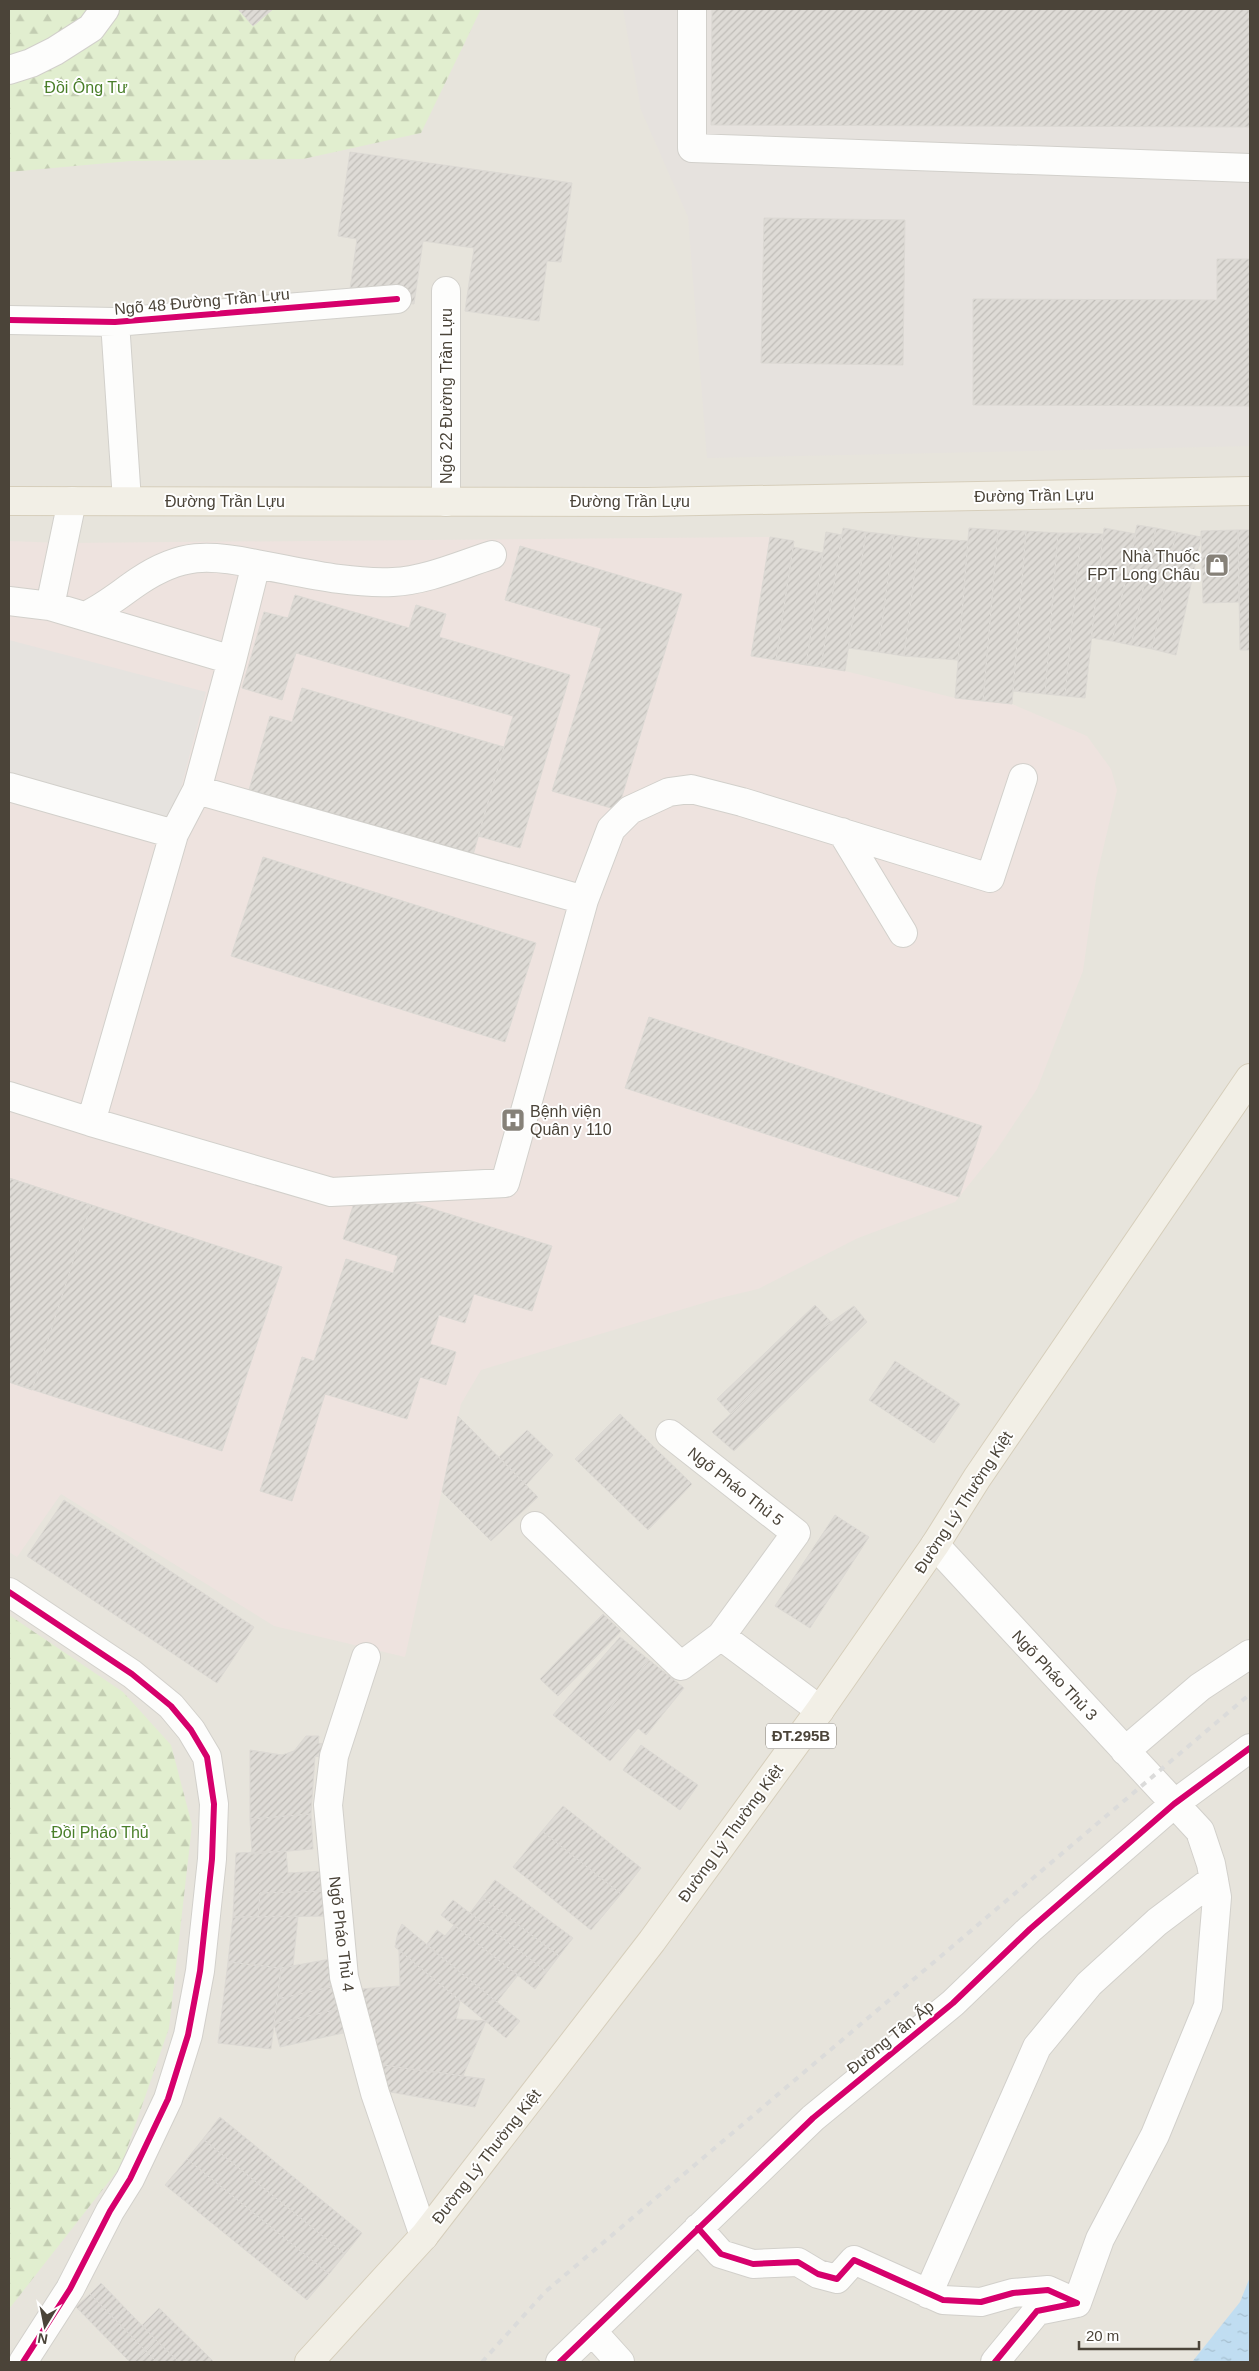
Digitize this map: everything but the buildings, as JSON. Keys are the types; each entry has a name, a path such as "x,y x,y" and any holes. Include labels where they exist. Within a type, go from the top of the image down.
{"main road":[{"name":"Đường Trần Lựu","path":"9,501 647,502 1250,491"},
{"name":"Đường Lý Thường Kiệt","path":"309,2362 424,2236 652,1942 820,1710 935,1545 977,1478 1250,1078"}],"street":[{"path":"9,70 31,63 55,51 91,28 105,9"},
{"path":"692,9 692,148 1250,168"},
{"name":"Ngõ 22 Đường Trần Lựu","path":"446,291 446,502"},
{"name":"Ngõ 48 Đường Trần Lựu","path":"9,320 115,322 397,299"},
{"name":"Ngõ 48 Đường Trần Lựu","path":"115,322 127,501"},
{"path":"50,606 72,501"},
{"path":"85,616 104,607 141,579 178,561 222,556 256,564 363,581 394,582 455,568 492,555"},
{"path":"92,1122 174,834 197,790 256,564"},
{"path":"9,601 50,606 232,660"},
{"path":"9,1096 331,1192 505,1183 584,900 610,829 630,810 669,792 691,789 842,832 990,878 1023,778"},
{"path":"9,787 174,834"},
{"path":"197,790 584,900"},
{"path":"842,832 903,933"},
{"name":"Ngõ Pháo Thủ 5","path":"535,1526 681,1666 721,1636 796,1532 670,1434"},
{"name":"Ngõ Pháo Thủ 3","path":"935,1545 1200,1831 1214,1879 1217,1897 1208,2006 1155,2135 1100,2239 1077,2303"},
{"path":"9,1592 132,1674 172,1706 207,1757 214,1804 212,1859 200,1971 188,2035 168,2099 130,2179 110,2211 70,2289 23,2362"},
{"path":"721,1636 820,1710"},
{"path":"1125,1750 1200,1687 1250,1654"},
{"name":"Ngõ Pháo Thủ 4","path":"366,1657 334,1756 328,1805 344,1977 375,2093 424,2236"},
{"name":"Đường Tân Ấp","path":"560,2362 813,2118 953,2003 1030,1929 1174,1804 1250,1748"},
{"path":"928,2294 1037,2047 1089,1984 1157,1922 1214,1879"},
{"path":"698,2228 721,2254 753,2264 798,2262 818,2274 837,2279 854,2260 944,2300 981,2302 1013,2293 1048,2290 1077,2303"},
{"path":"995,2362 1037,2311 1077,2303"},
{"path":"592,2331 620,2362"}],"shaded area":[{"path":"9,9 1250,9 1250,2362 9,2362"},
{"path":"623,9 1250,9 1250,446 707,458 688,217 641,110"},
{"name":"Bệnh viện Quân y 110","path":"770,537 752,656 845,671 955,698 1012,704 1087,736 1111,769 1117,790 1096,879 1083,971 1037,1089 996,1151 955,1202 858,1238 758,1289 720,1298 481,1370 461,1404 405,1657 274,1626 61,1494 17,1557 9,1552 9,541 63,543"},
{"path":"9,640 206,692 173,819 9,775"}],"green space":[{"name":"Đồi Ông Tư","path":"9,9 481,9 421,133 303,159 130,161 9,172"},
{"name":"Đồi Pháo Thủ","path":"9,1615 123,1692 171,1745 192,1825 169,2028 121,2166 9,2309"}],"water":[{"path":"1250,2277 1250,2362 1192,2362 1240,2302"}],"railway":[{"path":"482,2362 545,2292 1250,1694"}],"cycle path":[{"path":"9,320 115,322 397,299"},
{"path":"9,1592 132,1674 171,1706 191,1730 207,1757 214,1804 212,1859 200,1971 188,2035 168,2099 130,2179 110,2211 70,2289 23,2362"},
{"path":"560,2362 813,2118 953,2003 1030,1929 1174,1804 1250,1748"},
{"path":"698,2228 721,2254 753,2264 798,2262 818,2274 837,2279 854,2260 943,2300 981,2302 1013,2293 1048,2290 1077,2303 1037,2311 995,2362"}],"place":[{"name":"Nhà Thuốc FPT Long Châu","path":"1217,565"},
{"name":"Bệnh viện Quân y 110","path":"513,1120"}]}
